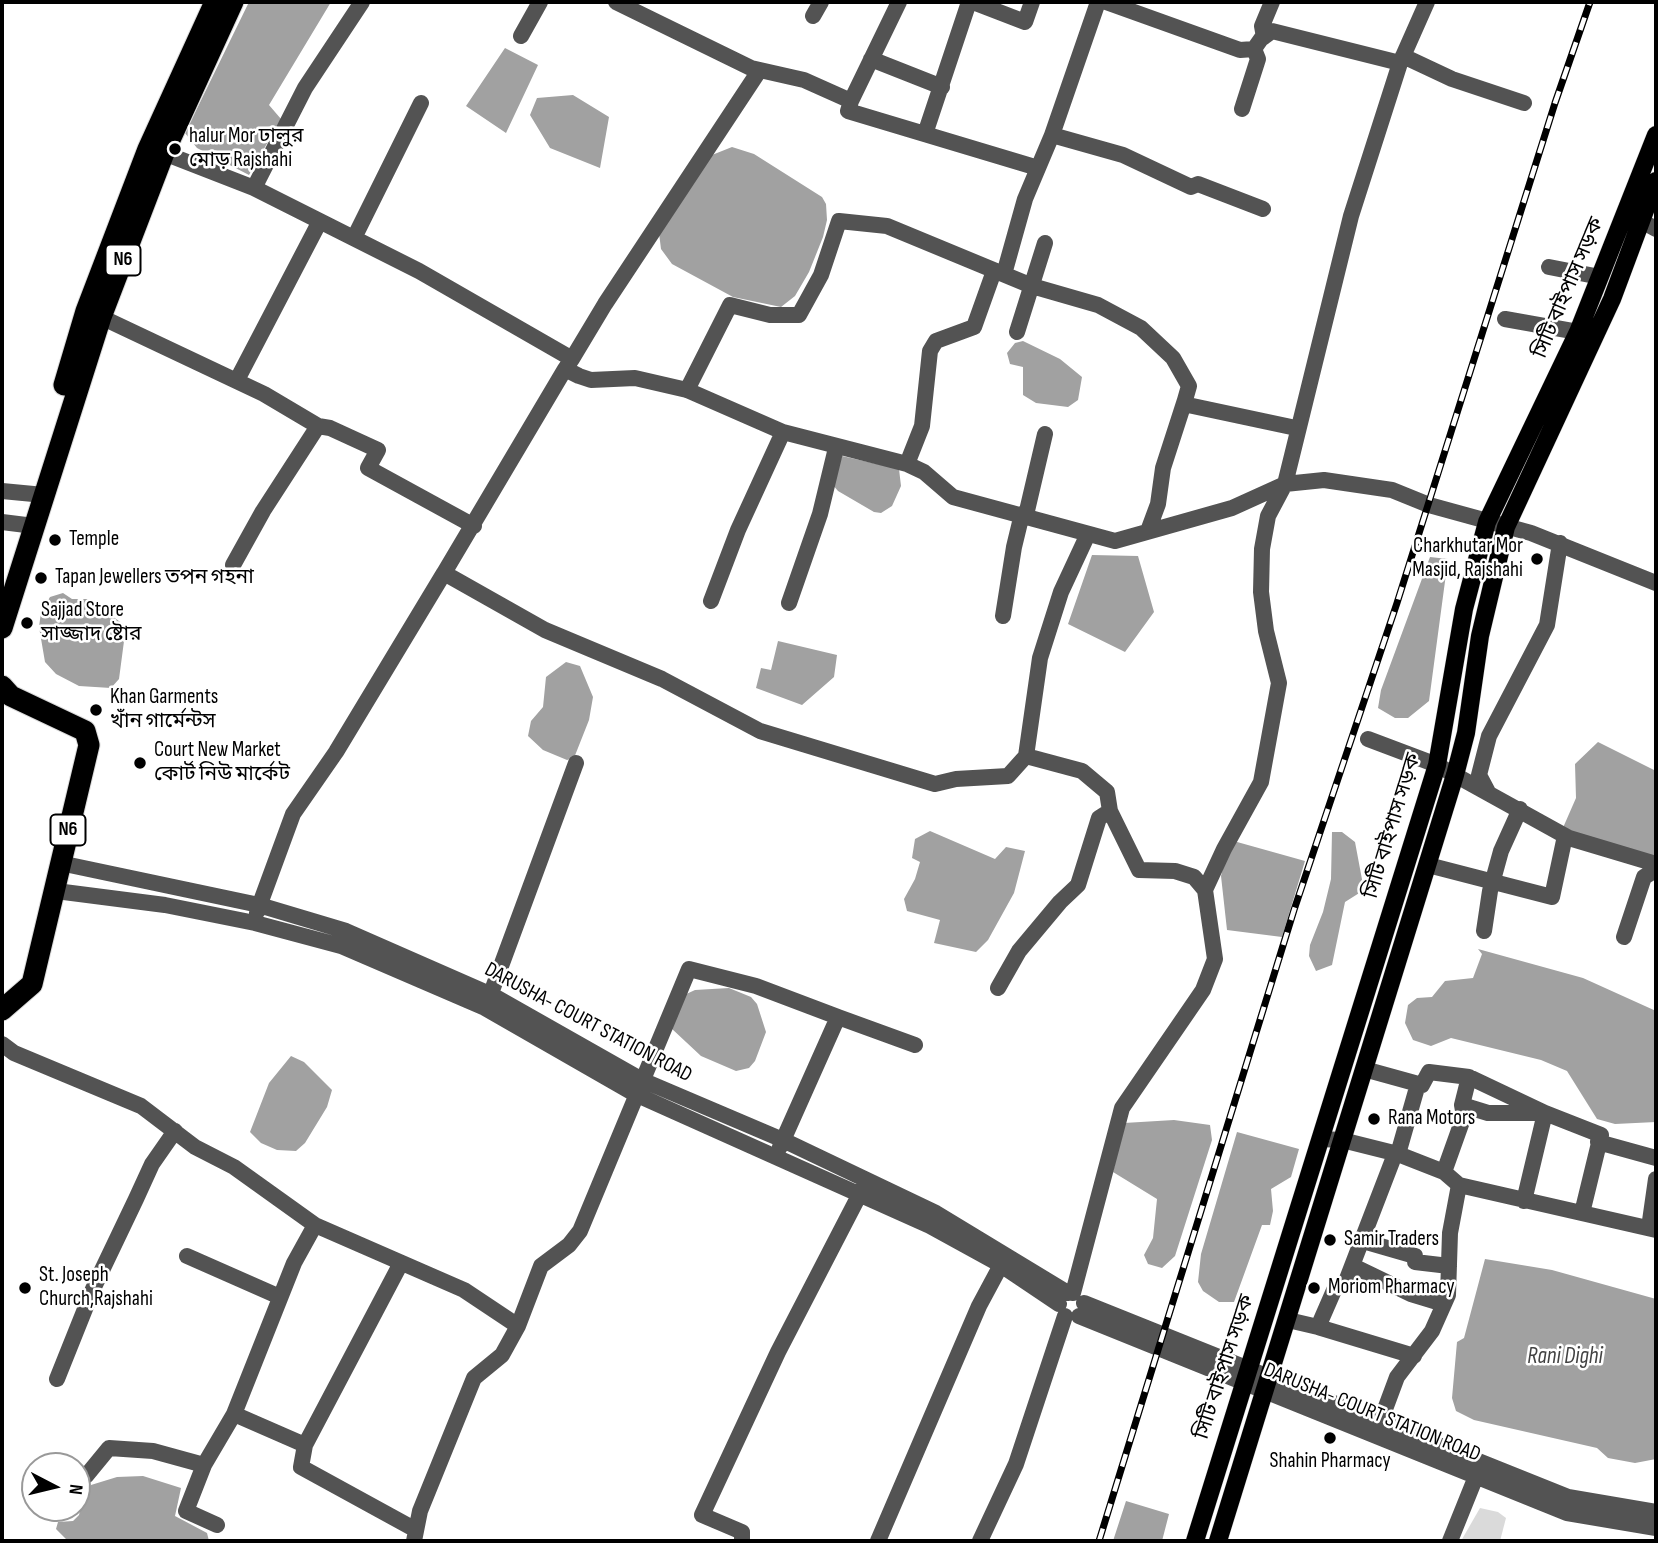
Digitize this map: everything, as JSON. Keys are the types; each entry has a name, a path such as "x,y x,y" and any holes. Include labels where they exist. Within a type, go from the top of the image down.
{"highway":[{"name":"N6","path":"2,628 86,311 148,149 215,2"},
{"name":"N6","path":"38,495 101,317 164,153 233,2"},
{"name":"N6","path":"2,686 11,696 85,731 89,745 32,985 2,1010"}],"main road":[{"name":"সিটি বাইপাস সড়ক","path":"1195,1541 1437,765 1464,609 1487,522 1578,332 1600,277 1640,221 1656,135"},
{"path":"1218,1541 1455,775 1466,733 1480,636 1506,527 1602,322 1656,181"}],"street":[{"path":"254,188 305,88 362,2"},
{"path":"521,36 540,2"},
{"path":"616,2 645,9 759,71 804,80 850,101"},
{"path":"899,2 850,101 848,111 1038,168"},
{"path":"925,134 971,2 1026,22 1032,2"},
{"path":"906,464 922,426 930,351 936,341 974,327 999,272 1052,135 1098,2"},
{"path":"1106,2 1240,50 1259,43 1272,31 1292,34 1402,59 1524,103"},
{"path":"1242,109 1258,59 1262,26 1272,2"},
{"path":"1205,890 1261,782 1279,683 1266,631 1261,592 1262,549 1268,516 1285,484 1296,428 1351,216 1402,59 1427,2"},
{"path":"871,59 942,88"},
{"path":"255,923 259,905 293,814 336,752 605,304 759,71"},
{"path":"354,238 421,103"},
{"path":"1052,135 1123,155 1191,187 1198,184 1263,209"},
{"path":"164,153 254,188 419,271 591,380 635,378 687,390 783,432 924,471 953,497 1115,541 1232,508 1285,484 1324,480 1392,490 1560,543 1656,583"},
{"path":"687,390 730,305 770,315 799,315 821,275 839,220 887,226 1032,286 1098,305 1140,328 1173,358 1189,386 1163,468 1158,504 1148,531"},
{"path":"237,380 320,221"},
{"path":"1017,332 1023,305 1032,286 1045,243"},
{"path":"1549,267 1600,277"},
{"path":"101,317 237,380 318,426 330,428 379,450 368,468 474,526"},
{"path":"1506,319 1578,332"},
{"path":"1185,400 1188,405 1296,428"},
{"path":"233,565 263,510 318,426"},
{"path":"711,601 738,530 783,432"},
{"path":"1003,616 1014,547 1045,433"},
{"path":"789,603 820,514 836,448"},
{"path":"2,491 38,495"},
{"path":"2,522 29,526"},
{"path":"444,573 545,630 662,679 760,731 935,784 956,779 1008,776 1026,756 1040,658 1061,592 1088,534"},
{"path":"1488,792 1479,775 1489,736 1547,625 1560,543"},
{"path":"1368,739 1437,765 1565,836 1656,864"},
{"path":"980,1541 1016,1464 1071,1304 1122,1108 1203,990 1215,959 1205,890 1194,877 1175,871 1139,870 1110,811 1107,792 1082,771 1026,756"},
{"path":"488,1001 576,763"},
{"path":"1483,931 1501,851 1520,809"},
{"path":"998,988 1019,951 1078,885 1099,818 1110,811"},
{"path":"1428,864 1552,897 1565,836"},
{"name":"DARUSHA- COURT STATION ROAD","path":"60,863 259,905 346,931 488,1001 639,1087 776,1156 864,1185 936,1213 1071,1304"},
{"path":"1624,937 1644,877 1656,870"},
{"name":"DARUSHA- COURT STATION ROAD","path":"56,891 164,905 255,923 341,946 488,1001"},
{"path":"401,1263 305,1445 301,1467 415,1536 420,1511 474,1378 502,1355 518,1326 541,1266 569,1245 580,1231 689,969 756,986 915,1045"},
{"path":"776,1156 838,1017"},
{"path":"2,1044 14,1053 141,1106 195,1147 234,1167 315,1224 464,1290 518,1326"},
{"path":"1364,1069 1422,1085 1429,1072 1469,1077 1545,1113 1601,1135 1582,1213"},
{"path":"1444,1172 1464,1116 1462,1105 1469,1077"},
{"path":"1318,1327 1335,1288 1345,1284 1353,1266 1397,1154 1418,1084"},
{"name":"DARUSHA- COURT STATION ROAD","path":"639,1087 783,1140 1071,1304 1268,1384 1381,1420 1568,1497 1656,1512"},
{"path":"1462,1105 1488,1113 1545,1113"},
{"path":"1524,1201 1545,1113"},
{"path":"57,1379 93,1289 152,1164 175,1131"},
{"path":"1320,1139 1342,1140 1397,1154 1444,1172 1460,1185 1653,1229 1656,1179"},
{"path":"1598,1142 1656,1158"},
{"path":"743,1541 742,1532 702,1515 778,1352 864,1185"},
{"path":"1381,1420 1397,1377 1432,1331 1448,1294 1450,1233 1460,1185"},
{"path":"217,1525 186,1511 204,1465 234,1413 293,1263 315,1224"},
{"path":"1363,1241 1415,1256 1415,1262 1449,1266"},
{"path":"187,1256 280,1297"},
{"path":"878,1541 979,1306 1001,1265"},
{"path":"1353,1266 1411,1294 1444,1304"},
{"path":"1288,1320 1414,1356"},
{"name":"DARUSHA- COURT STATION ROAD","path":"1268,1384 1476,1477 1567,1513 1656,1528"},
{"path":"234,1413 305,1445"},
{"path":"91,1470 109,1448 153,1451 204,1465"},
{"path":"1450,1541 1482,1461"}],"shaded area":[{"path":"1480,1508 1498,1512 1506,1518 1500,1541 1461,1541"}],"water":[{"path":"249,2 331,2 269,105 281,119 249,175 197,148 185,133"},
{"path":"505,48 538,65 506,133 466,106"},
{"path":"573,95 609,117 600,168 550,148 530,115 537,98"},
{"path":"732,147 754,154 822,197 826,204 827,220 823,237 809,272 795,296 781,307 733,297 672,264 661,249 659,233 712,155"},
{"path":"1023,341 1060,359 1082,377 1078,400 1068,407 1036,403 1023,395 1023,367 1010,364 1007,353 1015,343"},
{"path":"842,456 899,469 901,486 892,506 881,513 874,512 838,491 833,485"},
{"path":"1092,555 1138,556 1154,612 1125,652 1068,624"},
{"path":"1430,557 1448,559 1429,701 1408,718 1395,718 1378,708 1381,690"},
{"path":"63,593 72,599 88,599 126,626 119,679 111,688 79,686 56,674 45,662 39,627 41,612 50,597"},
{"path":"778,641 837,655 834,677 802,705 756,688 761,668 771,670"},
{"path":"566,662 580,666 593,697 589,720 574,758 567,760 543,750 528,736 531,721 543,707 546,677"},
{"path":"1598,742 1656,771 1656,861 1562,830 1576,798 1575,764"},
{"path":"930,831 995,859 1006,847 1025,851 1014,893 988,940 976,952 934,943 940,920 907,911 904,899 915,879 920,862 912,858 915,839"},
{"path":"1332,832 1342,832 1355,842 1364,890 1345,902 1332,965 1316,971 1309,956 1310,945 1323,912 1331,879"},
{"path":"1230,840 1305,861 1282,937 1227,930 1221,876"},
{"path":"1478,949 1583,978 1656,1011 1656,1122 1615,1124 1597,1119 1567,1071 1541,1060 1451,1038 1431,1046 1413,1040 1405,1023 1408,1005 1417,998 1432,997 1445,981 1473,978 1482,954"},
{"path":"729,988 751,997 757,1004 766,1032 755,1061 749,1068 736,1071 701,1056 671,1028 682,996 695,990"},
{"path":"291,1056 304,1062 332,1090 327,1107 305,1143 296,1151 277,1150 261,1143 250,1132 269,1083"},
{"path":"1174,1120 1210,1125 1212,1140 1175,1256 1162,1268 1148,1264 1144,1255 1153,1238 1157,1199 1113,1172 1124,1123"},
{"path":"1237,1132 1299,1149 1291,1177 1271,1189 1273,1211 1270,1225 1262,1225 1234,1302 1219,1302 1203,1291 1198,1282 1201,1254"},
{"name":"Rani Dighi","path":"1485,1259 1552,1270 1656,1299 1656,1459 1635,1463 1608,1458 1597,1448 1474,1420 1456,1411 1452,1398 1457,1342 1464,1338"},
{"path":"143,1476 181,1488 175,1516 207,1533 209,1541 68,1541 56,1529 58,1522 91,1522 91,1485 117,1477"},
{"path":"1126,1501 1169,1514 1162,1541 1113,1541"}],"railway":[{"path":"1099,1541 1294,910 1397,603 1555,103 1590,2"}],"place":[{"name":"halur Mor ঢালুর মোড় Rajshahi","path":"175,149"},
{"name":"Temple","path":"55,540"},
{"name":"Charkhutar Mor Masjid, Rajshahi","path":"1537,559"},
{"name":"Tapan Jewellers তপন গহনা","path":"41,578"},
{"name":"Sajjad Store সাজ্জাদ ষ্টোর","path":"27,623"},
{"name":"Khan Garments খাঁন গার্মেন্টস","path":"96,710"},
{"name":"Court New Market কোর্ট নিউ মার্কেট","path":"140,763"},
{"name":"Rana Motors","path":"1374,1119"},
{"name":"Samir Traders","path":"1330,1240"},
{"name":"St. Joseph Church,Rajshahi","path":"25,1288"},
{"name":"Moriom Pharmacy","path":"1314,1288"},
{"name":"Shahin Pharmacy","path":"1330,1438"}]}
